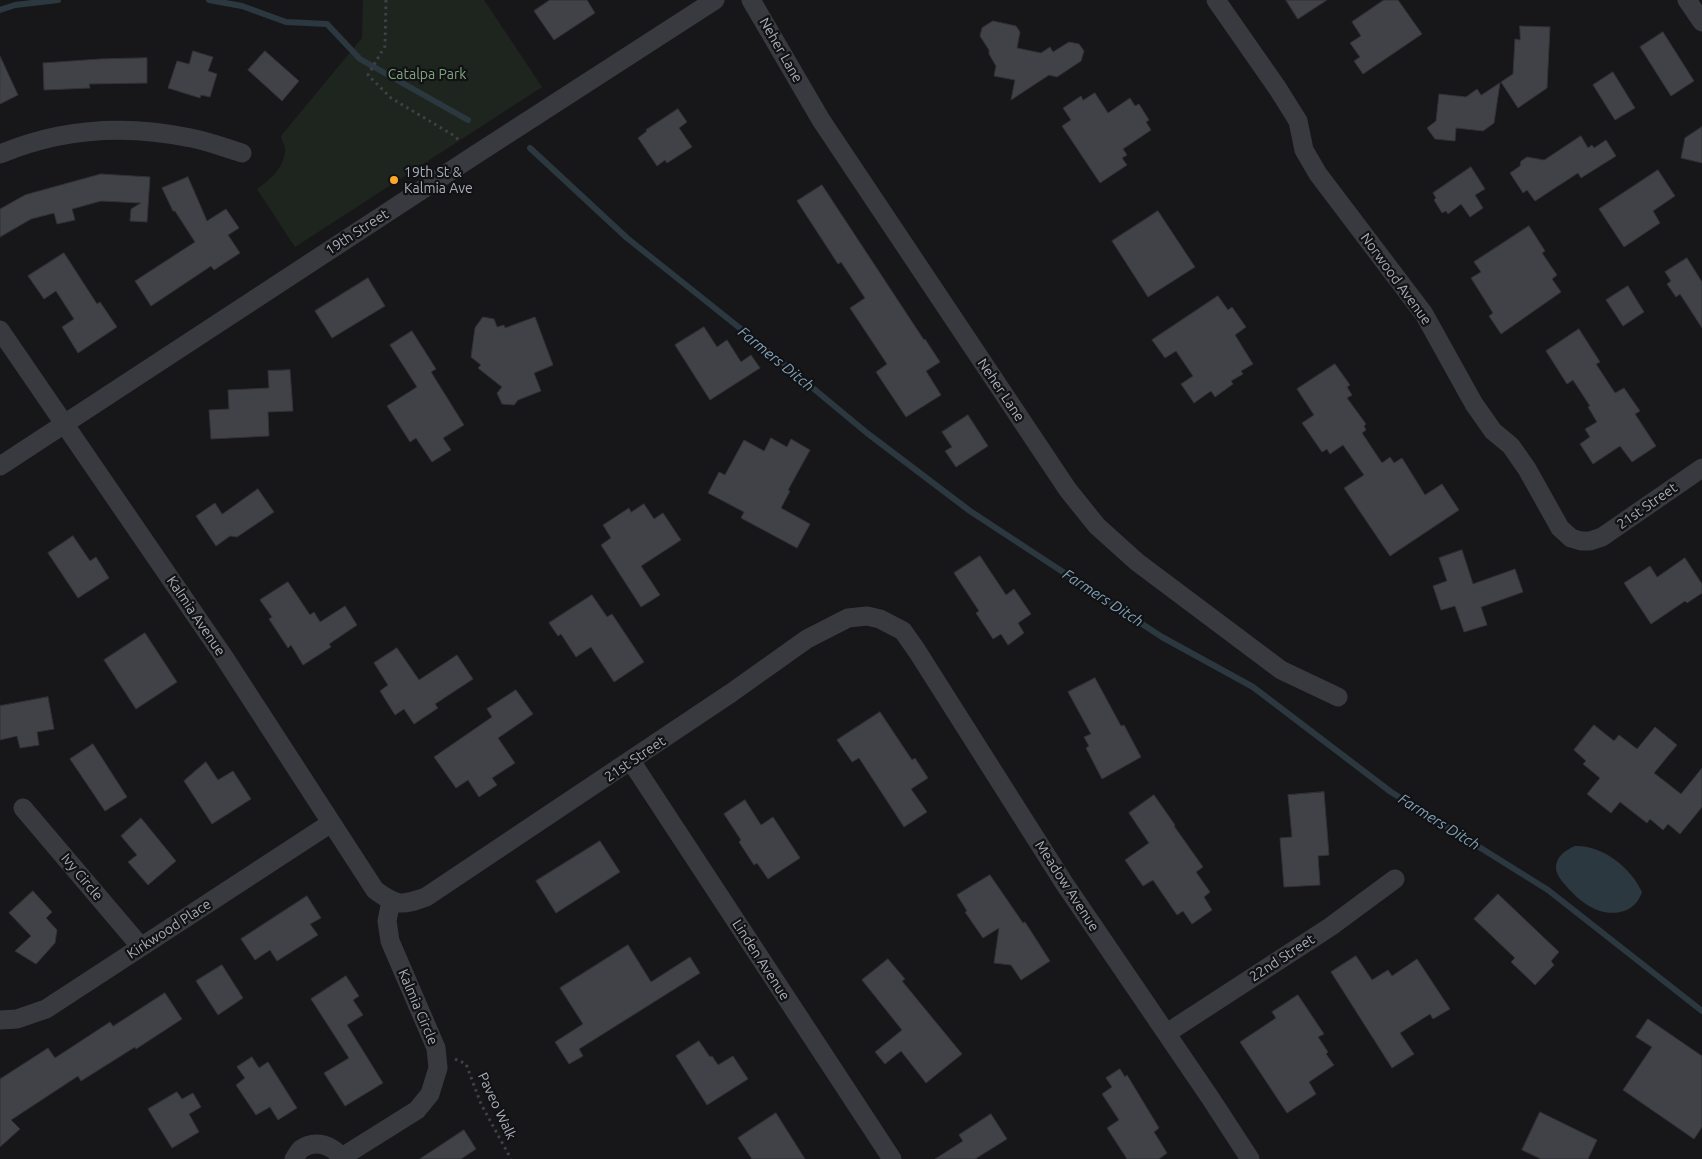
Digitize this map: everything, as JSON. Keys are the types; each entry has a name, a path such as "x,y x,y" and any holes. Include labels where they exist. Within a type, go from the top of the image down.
{"street":[{"name":"19th Street","path":"0,466 475,154 715,0"},
{"name":"Neher Lane","path":"751,0 821,120 1068,490 1097,526 1137,562 1281,670 1338,697"},
{"name":"Norwood Avenue","path":"1216,0 1298,121 1304,150 1318,174 1424,314 1474,404 1493,431 1511,446 1527,469 1560,528 1571,538 1590,541"},
{"path":"1687,0 1702,22"},
{"path":"0,154 23,144 66,133 111,129 165,133 193,138 242,153"},
{"name":"Kalmia Avenue","path":"0,330 222,654 375,890 391,901"},
{"name":"21st Street","path":"1590,541 1602,537 1702,468"},
{"name":"21st Street","path":"391,901 407,904 426,897 732,693 807,639 848,618 867,616 880,619"},
{"name":"Meadow Avenue","path":"880,619 902,631 917,651 1064,883 1167,1033 1250,1159"},
{"name":"Linden Avenue","path":"631,761 892,1159"},
{"name":"Ivy Circle","path":"23,808 141,947"},
{"name":"Kirkwood Place","path":"0,1020 17,1018 46,1009 331,823"},
{"name":"22nd Street","path":"1167,1033 1330,927 1395,878"},
{"name":"Kalmia Circle","path":"294,1159 300,1150 315,1144 330,1146 342,1158 417,1110 430,1094 438,1068 436,1048 390,941 387,921 391,901"}],"path":[{"path":"386,0 385,46 368,75 391,98 453,135 475,154"},
{"name":"Paveo Walk","path":"436,1048 466,1064 481,1104 511,1159"}],"green space":[{"name":"Catalpa Park","path":"363,0 484,0 542,87 295,247 257,189 271,178 282,164 285,150 281,136 362,38"}],"shaded area":[{"path":"1575,846 1596,849 1623,867 1631,875 1642,892 1635,904 1624,911 1608,913 1593,908 1579,899 1560,878 1556,868 1560,857"}],"building":[{"path":"550,0 587,0 595,13 554,40 534,11"},
{"path":"1286,0 1327,0 1298,19"},
{"path":"1384,0 1398,0 1422,34 1363,74 1354,61 1360,57 1350,43 1361,36 1352,22"},
{"path":"993,21 1016,26 1020,32 1017,48 1041,53 1050,47 1053,52 1069,42 1079,44 1084,51 1081,61 1057,77 1049,75 1011,100 1015,80 994,76 996,66 980,36 982,28"},
{"path":"1520,26 1550,27 1547,88 1518,108 1501,82 1513,74 1515,39 1520,40"},
{"path":"1663,32 1694,81 1671,96 1640,47"},
{"path":"193,51 213,57 208,71 217,74 210,97 201,95 200,98 168,88 177,61 189,64"},
{"path":"265,51 299,81 282,101 248,70"},
{"path":"0,56 18,95 0,104"},
{"path":"147,58 147,83 89,84 90,88 44,90 43,63"},
{"path":"1613,72 1635,108 1615,120 1593,85"},
{"path":"1500,83 1494,123 1483,131 1456,128 1455,141 1435,139 1427,128 1436,121 1439,94 1466,97 1477,89 1481,95"},
{"path":"1095,93 1108,113 1130,98 1135,106 1139,104 1149,120 1146,122 1151,130 1123,149 1127,155 1122,158 1127,165 1100,183 1062,126 1071,120 1063,108 1081,96 1083,100"},
{"path":"678,109 687,122 679,128 692,147 667,163 665,160 657,166 638,138 646,130"},
{"path":"1702,127 1702,163 1681,158 1685,138"},
{"path":"1581,136 1588,148 1592,145 1594,148 1606,140 1616,156 1581,178 1578,173 1535,201 1527,190 1523,193 1510,173 1520,166 1521,161 1527,157 1544,160"},
{"path":"1471,167 1485,189 1475,195 1483,208 1470,217 1461,204 1448,214 1446,211 1442,213 1434,200 1436,198 1433,193"},
{"path":"1658,170 1675,196 1653,211 1660,223 1624,247 1599,209"},
{"path":"101,174 150,177 147,222 130,221 131,209 141,203 101,201 72,209 75,220 57,224 54,213 31,219 0,237 0,209 25,195"},
{"path":"188,177 207,221 226,209 239,228 228,235 240,253 214,270 211,266 151,306 135,281 195,242 175,211 173,211 162,188"},
{"path":"822,185 940,362 926,371 941,395 906,417 876,372 887,364 850,308 865,298 841,262 838,264 797,201"},
{"path":"1158,211 1195,267 1148,297 1112,241"},
{"path":"1529,226 1545,251 1542,253 1557,275 1552,279 1561,292 1501,334 1489,316 1493,313 1471,278 1481,272 1474,262"},
{"path":"64,253 97,304 100,302 117,327 78,353 62,327 74,319 56,291 44,299 28,276"},
{"path":"1687,258 1702,282 1702,328 1680,294 1676,297 1667,284 1671,281 1665,272"},
{"path":"368,278 385,306 332,338 315,311"},
{"path":"1628,286 1644,312 1623,326 1606,300"},
{"path":"1218,296 1228,310 1232,307 1246,327 1235,335 1253,364 1241,371 1243,374 1231,381 1233,384 1215,397 1211,391 1194,403 1181,384 1193,376 1176,351 1165,358 1152,340"},
{"path":"483,317 494,319 497,327 504,325 505,328 535,317 553,365 534,373 541,391 518,400 514,405 502,404 497,393 502,387 478,368 481,365 471,357 475,328"},
{"path":"704,327 717,347 727,340 741,362 751,355 760,368 710,400 675,345"},
{"path":"1579,329 1600,362 1596,364 1615,393 1624,388 1640,411 1635,414 1656,446 1632,462 1620,446 1593,464 1580,444 1590,437 1585,429 1597,422 1588,407 1590,406 1573,380 1567,384 1546,351"},
{"path":"412,331 436,369 431,372 464,425 443,438 451,450 432,462 416,438 410,442 387,406 417,387 390,345"},
{"path":"1335,364 1350,385 1347,387 1352,395 1347,398 1366,424 1364,426 1366,430 1362,433 1382,463 1390,457 1394,463 1402,458 1425,495 1442,484 1459,510 1390,556 1344,488 1364,475 1343,445 1330,454 1327,449 1322,452 1302,423 1314,415 1297,389"},
{"path":"290,370 293,411 268,412 269,436 211,439 209,410 229,409 228,390 269,388 268,371"},
{"path":"968,415 988,446 956,467 945,451 952,447 942,432"},
{"path":"771,438 787,447 791,439 810,450 788,490 790,491 781,508 810,524 797,548 741,518 744,512 708,493 719,472 725,475 744,440 764,451"},
{"path":"258,489 274,512 237,537 230,536 216,546 196,516 215,503 222,514"},
{"path":"644,504 654,519 663,513 681,540 641,566 660,595 641,607 601,545 611,538 603,525 629,508 631,512"},
{"path":"73,536 90,561 96,557 109,578 78,598 48,553"},
{"path":"1462,550 1473,584 1515,569 1523,592 1481,607 1487,625 1464,632 1455,606 1441,610 1433,586 1447,581 1439,558"},
{"path":"980,556 1006,595 1014,589 1031,614 1018,623 1024,633 1008,645 1001,634 993,639 976,613 979,611 954,573"},
{"path":"1685,558 1702,584 1702,593 1687,603 1685,601 1651,624 1624,583 1650,566 1657,577"},
{"path":"288,582 310,615 314,612 320,622 345,606 357,625 329,644 331,647 303,665 291,645 288,648 269,619 272,617 260,600"},
{"path":"592,595 607,617 612,614 644,662 614,682 591,647 576,657 561,634 558,636 549,623"},
{"path":"145,633 177,682 136,709 104,660"},
{"path":"397,648 419,680 457,655 473,679 435,704 438,708 414,724 404,709 395,715 380,691 388,685 374,663"},
{"path":"1095,678 1121,726 1124,725 1141,757 1102,779 1086,748 1089,746 1084,737 1091,734 1068,692"},
{"path":"516,690 533,714 498,738 515,763 492,778 497,785 479,797 468,780 456,788 434,757 492,717 487,709"},
{"path":"48,697 54,729 37,732 39,745 20,748 17,736 0,740 0,706"},
{"path":"880,712 912,760 915,758 928,778 911,789 927,812 904,827 859,758 852,762 837,740"},
{"path":"1594,725 1614,741 1619,735 1637,749 1655,727 1677,745 1654,773 1681,794 1702,768 1702,807 1680,834 1668,824 1663,830 1650,819 1647,823 1620,802 1611,813 1587,794 1600,778 1583,764 1586,761 1574,750"},
{"path":"93,744 127,797 105,811 70,759"},
{"path":"206,762 218,780 233,771 251,799 212,824 184,781"},
{"path":"1324,792 1329,855 1318,856 1320,885 1284,887 1280,838 1292,837 1288,795"},
{"path":"1154,795 1203,867 1196,872 1210,892 1204,897 1212,910 1192,924 1183,911 1177,915 1153,880 1143,886 1125,860 1149,843 1129,813"},
{"path":"745,800 761,825 773,817 800,858 768,879 757,863 754,865 724,814"},
{"path":"141,818 176,861 148,885 128,862 137,855 121,836"},
{"path":"600,841 620,872 556,913 536,881"},
{"path":"990,875 1023,923 1025,922 1050,961 1021,980 1011,965 994,963 999,928 983,938 965,912 967,911 957,895"},
{"path":"33,891 52,912 46,918 57,930 55,943 36,964 15,951 31,936 9,913"},
{"path":"1498,894 1559,952 1551,961 1554,965 1535,985 1511,962 1515,958 1474,919"},
{"path":"307,896 321,918 310,924 318,935 277,961 270,950 255,960 241,939"},
{"path":"628,945 651,982 690,957 700,973 579,1049 583,1056 569,1064 555,1042 583,1024 560,988"},
{"path":"1356,956 1372,980 1388,970 1392,976 1417,959 1450,1009 1433,1019 1430,1014 1400,1033 1414,1054 1392,1068 1331,972"},
{"path":"888,959 905,979 902,981 962,1054 926,1083 901,1051 885,1064 875,1052 902,1030 862,980"},
{"path":"222,965 243,998 218,1015 196,981"},
{"path":"346,976 359,996 353,1000 363,1015 347,1025 383,1083 345,1106 324,1073 349,1058 311,999"},
{"path":"165,993 182,1019 136,1049 135,1047 81,1081 78,1076 11,1120 20,1129 0,1147 0,1079 48,1048 55,1058 110,1022 113,1026"},
{"path":"1298,995 1324,1034 1318,1037 1334,1065 1309,1082 1316,1094 1287,1113 1240,1042 1276,1018 1272,1012"},
{"path":"1648,1019 1702,1056 1702,1127 1694,1139 1623,1090 1652,1047 1636,1037"},
{"path":"699,1041 718,1065 733,1056 748,1079 707,1105 676,1056"},
{"path":"252,1057 259,1068 268,1062 297,1108 278,1120 270,1107 256,1115 236,1085 245,1078 237,1067"},
{"path":"1120,1069 1125,1077 1127,1075 1159,1128 1154,1132 1167,1153 1159,1159 1127,1159 1107,1128 1119,1120 1102,1094 1112,1087 1106,1078"},
{"path":"177,1092 182,1099 193,1093 201,1107 189,1114 199,1132 172,1148 148,1109"},
{"path":"1540,1112 1597,1140 1588,1159 1541,1159 1522,1150"},
{"path":"776,1113 805,1159 752,1159 738,1138"},
{"path":"991,1114 1007,1139 975,1159 935,1159 963,1141 959,1135"},
{"path":"464,1130 476,1149 461,1159 420,1159"}],"waterway":[{"name":"Farmers Ditch","path":"0,10 15,5 58,0"},
{"name":"Farmers Ditch","path":"209,0 242,6 286,22 327,24 360,59 468,120"},
{"name":"Farmers Ditch","path":"530,148 627,238 867,433 970,511 1162,637 1253,687 1391,792 1548,890 1702,1011"}],"place":[{"name":"19th St & Kalmia Ave","path":"394,180"}]}
